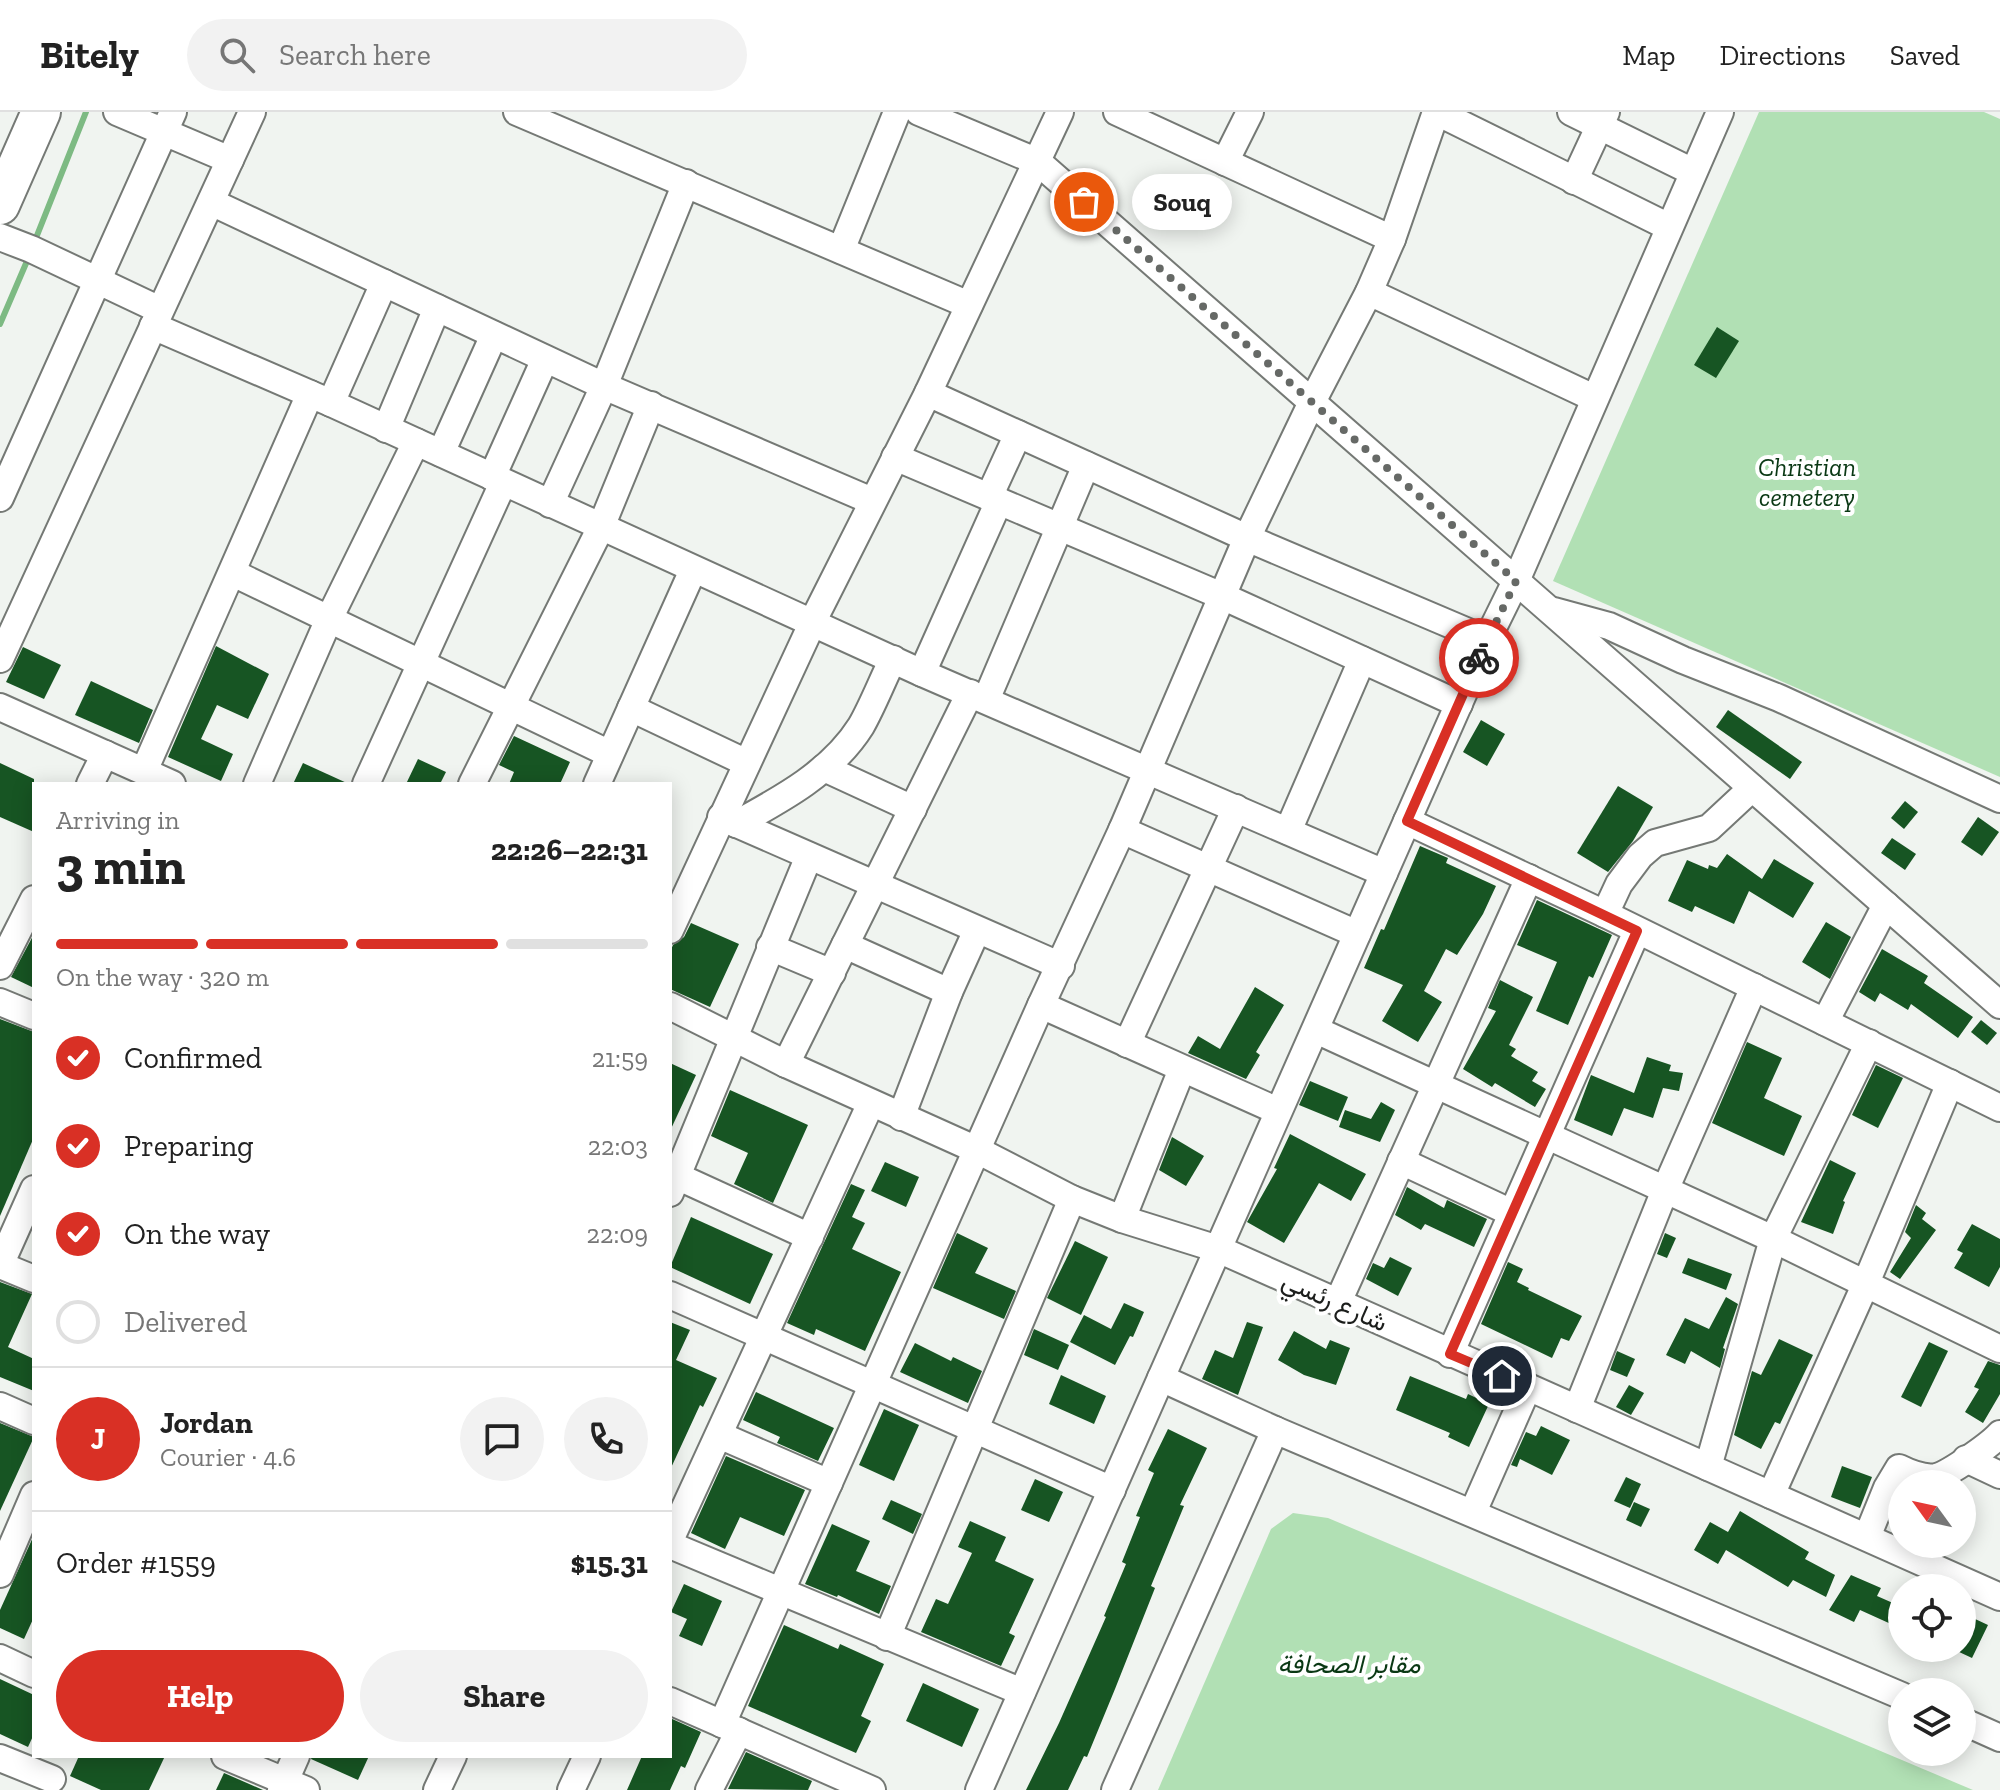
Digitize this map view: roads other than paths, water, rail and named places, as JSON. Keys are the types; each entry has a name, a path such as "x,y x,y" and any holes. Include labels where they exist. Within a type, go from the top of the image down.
{"highway":[{"path":"0,205 41,112"}],"street":[{"path":"117,112 169,122 230,160"},
{"path":"0,659 252,112"},
{"path":"517,112 969,305"},
{"path":"841,250 897,112"},
{"path":"919,112 1038,162 2000,1005"},
{"path":"672,926 729,821 747,763 872,501 928,393 1060,112"},
{"path":"1117,112 1392,239"},
{"path":"1225,162 1250,112"},
{"path":"709,1790 780,1591 1122,830 1247,538 1369,292 1392,239 1436,112 1669,227"},
{"path":"1571,112 1603,119 1693,172"},
{"path":"979,1790 1487,640 1516,581 1720,112"},
{"path":"1574,181 1603,119"},
{"path":"0,498 169,122"},
{"path":"550,504 604,386 686,183"},
{"path":"211,202 604,386 872,501"},
{"path":"0,237 98,281 157,318 386,429 922,673 1384,873"},
{"path":"144,771 233,573 320,398 384,283"},
{"path":"1369,292 1594,398"},
{"path":"386,429 437,308"},
{"path":"441,453 494,335"},
{"path":"367,782 421,663 545,359"},
{"path":"928,393 1247,538 1487,640"},
{"path":"473,782 601,527 651,405"},
{"path":"922,673 1018,434"},
{"path":"258,782 329,619 416,442"},
{"path":"895,457 1222,596 1459,704"},
{"path":"786,1064 913,809 978,696 1060,527 1086,465"},
{"path":"598,782 693,570"},
{"path":"233,573 610,754"},
{"path":"1548,609 1609,626 1683,660 1779,698 2000,799"},
{"path":"729,821 789,794 824,768 860,727 893,659"},
{"path":"1288,831 1362,660"},
{"path":"0,707 168,782"},
{"path":"631,708 747,763"},
{"path":"91,782 105,754"},
{"path":"824,768 913,809"},
{"path":"1605,914 1619,884 1640,856 1655,843 1709,828 1752,788"},
{"path":"1127,1044 1236,808"},
{"path":"729,821 1061,966"},
{"path":"1407,821 1605,914 2000,1108"},
{"path":"1122,830 1357,934"},
{"path":"809,856 672,1181 810,1237"},
{"path":"1338,1302 1529,878"},
{"path":"0,966 32,903"},
{"path":"1825,1022 1886,905"},
{"path":"901,1117 949,992 977,930"},
{"path":"1450,1354 1637,931"},
{"path":"845,945 949,992"},
{"path":"770,947 832,973"},
{"path":"1577,1409 1665,1190 1754,987"},
{"path":"0,1002 32,1015"},
{"path":"1041,1005 1278,1111"},
{"name":"شارع رئسي","path":"672,1007 786,1064 977,1150 1072,1199 1122,1219 1218,1249 2000,1597"},
{"path":"1316,1030 1773,1239 2000,1349"},
{"path":"1708,1467 1773,1239 1869,1043"},
{"path":"1122,1219 1182,1069"},
{"path":"1771,1495 1866,1283 1950,1083"},
{"path":"672,1538 871,1103"},
{"path":"1401,1161 1512,1213"},
{"path":"32,1193 0,1265 32,1278"},
{"path":"887,1637 1072,1199"},
{"path":"672,1296 1112,1490"},
{"path":"1161,1378 1275,1430 1888,1690"},
{"path":"1473,1512 1528,1387"},
{"path":"0,1406 32,1420"},
{"path":"1115,1790 1275,1430"},
{"path":"1867,1537 1887,1488 1899,1468 1916,1476 1938,1477 1988,1447 2000,1434"},
{"path":"719,1435 829,1483"},
{"path":"1966,1459 2000,1475"},
{"path":"0,1574 32,1500"},
{"path":"672,1543 1022,1692"},
{"path":"0,1658 32,1673"},
{"path":"672,1702 730,1727 841,1784 872,1790"},
{"path":"1976,1727 2000,1738"},
{"path":"0,1758 53,1780"},
{"path":"229,1758 291,1787 296,1758"},
{"path":"437,1790 452,1758"},
{"path":"571,1790 586,1758"}],"waterway":[{"path":"34,243 86,112"},
{"path":"0,324 30,254"}],"place":[{"name":"Souq","path":"1084,202"}],"park label":[{"name":"Christian cemetery","path":"1807,482"},
{"name":"مقابر الصحافة","path":"1349,1664"}]}
